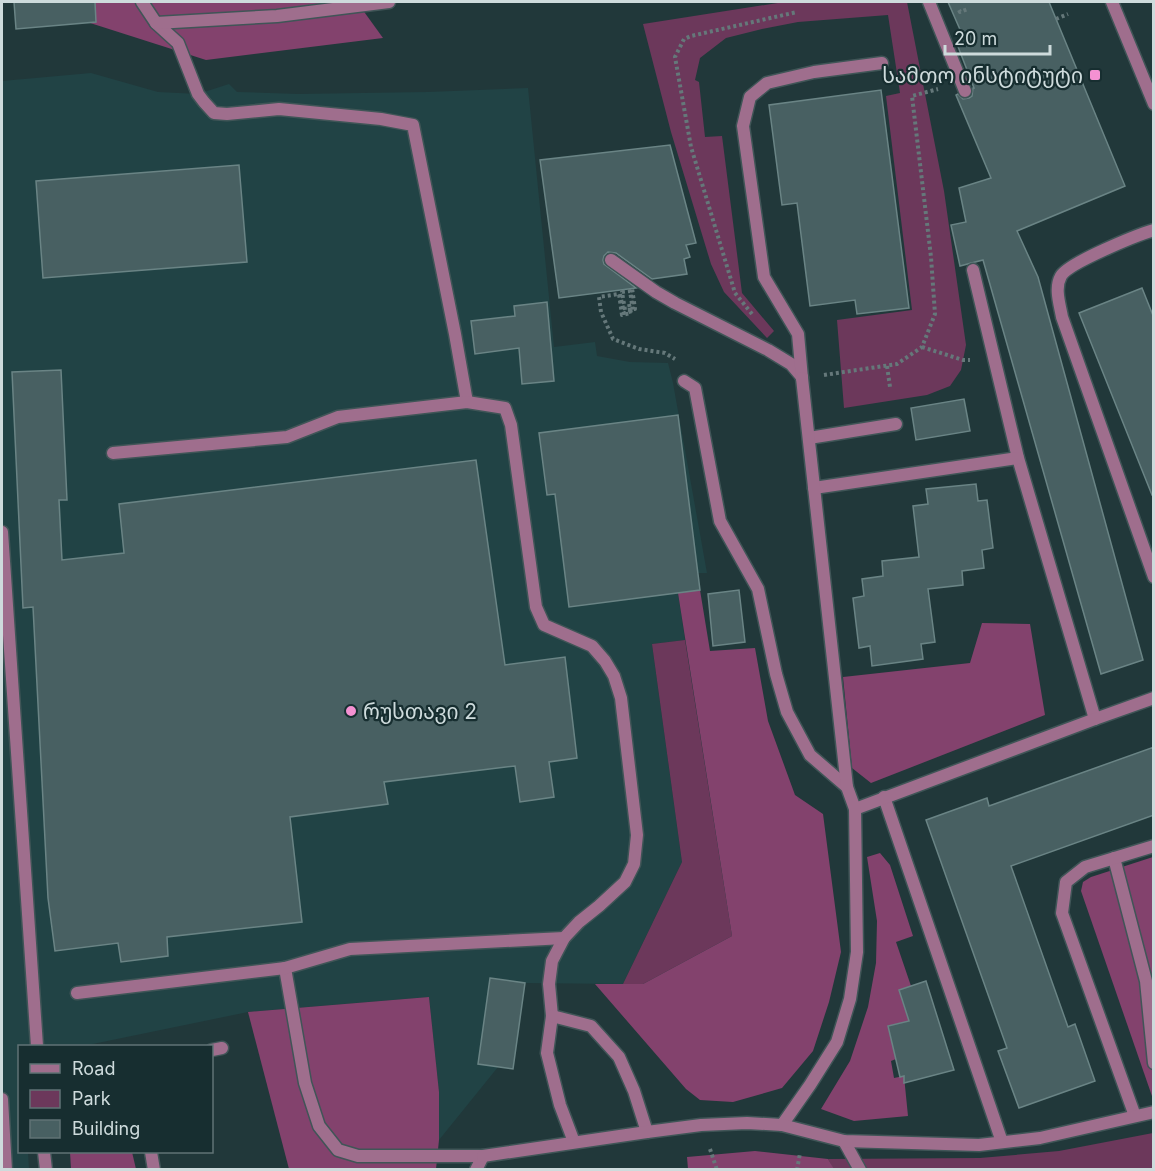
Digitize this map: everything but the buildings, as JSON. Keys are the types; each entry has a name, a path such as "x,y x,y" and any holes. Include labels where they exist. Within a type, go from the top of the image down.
{"street":[{"path":"142,2 156,23 178,43 198,94 214,113 279,109 381,119 413,125 468,402"},
{"path":"156,23 278,16 389,2"},
{"path":"929,2 965,91"},
{"path":"1112,2 1154,104"},
{"path":"782,1125 837,1042 850,999 857,952 855,809 848,787 798,334 764,277 743,126 750,97 766,83 814,72 882,63"},
{"path":"1154,230 1077,262 1061,274 1057,287 1062,317 1154,577"},
{"path":"611,260 675,303 791,364 802,378"},
{"path":"973,270 1018,458 1095,719"},
{"path":"684,381 694,388 720,521 758,589 776,674 787,712 810,755 848,787"},
{"path":"113,453 287,437 338,417 468,402 505,408 511,425 536,607 544,625 592,646 614,676 621,698 637,836 634,864 625,882 564,938 552,961 549,984 552,1016 547,1053 560,1105 573,1142"},
{"path":"809,438 896,424"},
{"path":"814,488 1018,458"},
{"path":"2,532 37,1045"},
{"path":"855,809 1154,698"},
{"path":"884,797 1002,1142"},
{"path":"1135,1116 1062,913 1066,882 1085,867 1154,846"},
{"path":"1114,858 1146,981 1154,1062"},
{"path":"77,993 285,968 350,949 564,938"},
{"path":"285,968 304,1083 319,1126 338,1150 358,1156 483,1156 646,1132 747,1123 782,1125 844,1141 979,1145 1040,1137 1154,1112"},
{"path":"552,1016 591,1026 619,1057 634,1091 646,1132"},
{"path":"2,1099 6,1170"},
{"path":"844,1141 860,1170"},
{"path":"44,1153 46,1170"},
{"path":"151,1153 154,1170"},
{"path":"476,1170 483,1156"}],"path":[{"path":"756,318 735,293 691,147 675,57 684,39 691,36 797,12"},
{"path":"1056,19 1068,14"},
{"path":"802,378 897,364 922,347 934,314 931,257 912,96 926,93"},
{"path":"632,288 635,309 625,310 624,301 622,292 630,291 631,301 633,311 624,313 620,294 628,292 629,303 631,313 622,315 618,294 599,297 601,312 613,339 639,349 665,352 679,362 684,381"},
{"path":"922,347 963,360 993,357"},
{"path":"887,366 890,387"}],"shaded area":[{"path":"85,2 357,2 383,38 206,60 87,22"},
{"path":"91,73 158,92 198,94 229,84 237,92 298,94 528,88 554,347 595,342 597,356 630,362 668,363 707,573 698,573 700,590 678,593 685,640 652,644 682,862 623,984 525,983 498,1067 439,1140 439,1092 429,997 248,1012 88,1045 18,1045 18,1153 28,1153 29,1169 2,1169 2,81"},
{"path":"700,590 710,651 755,648 768,721 795,795 823,814 841,952 829,1002 813,1051 782,1088 733,1102 700,1100 686,1089 595,984 643,984 732,936 678,593"},
{"path":"982,623 1030,624 1045,715 871,783 852,768 843,677 970,663"},
{"path":"880,853 890,865 913,936 896,942 911,986 899,990 909,1021 888,1026 896,1059 891,1061 894,1078 904,1076 908,1116 854,1121 821,1109 850,1061 868,1007 876,963 877,921 867,857"},
{"path":"1153,857 1153,1099 1081,891 1083,882 1091,877"},
{"path":"429,997 439,1092 439,1140 436,1169 289,1169 248,1012"},
{"path":"755,1151 828,1159 834,1169 688,1169 687,1157"},
{"path":"70,1153 132,1153 136,1169 71,1169"}],"green space":[{"path":"784,2 907,2 944,191 966,345 961,370 950,386 927,395 844,408 837,320 912,310 886,96 900,93 888,15 798,22 762,29 726,38 700,58 695,80 699,82 705,137 722,136 742,293 774,331 767,338 724,292 711,264 671,132 643,24"},
{"path":"685,640 732,936 643,984 623,984 682,862 652,644"},
{"path":"1153,1133 1153,1169 834,1170 828,1159 980,1158 1059,1151"}],"place":[{"name":"სამთო ინსტიტუტი","path":"1095,75"},
{"name":"რუსთავი 2","path":"351,711"}]}
